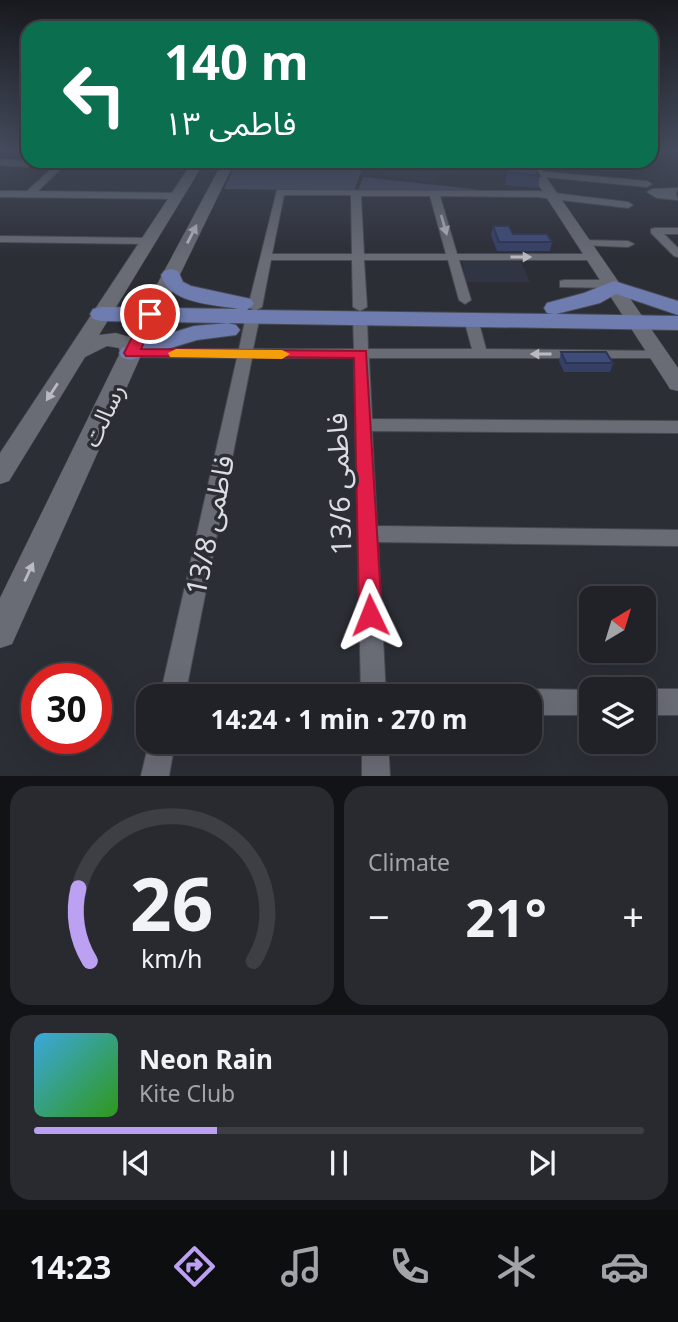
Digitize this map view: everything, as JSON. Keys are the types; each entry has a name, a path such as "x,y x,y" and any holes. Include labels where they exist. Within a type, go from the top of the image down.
{"main road":[{"path":"104,310 149,289 174,285 253,317"},
{"path":"131,353 253,317 555,308 592,298 613,286 677,316"},
{"path":"149,289 253,317"},
{"path":"555,308 642,330"},
{"path":"356,314 585,322 642,330 677,316"}],"street":[{"path":"30,194 37,187"},
{"name":"رسالت","path":"0,633 131,353 149,289 149,241 183,187"},
{"name":"رسالت","path":"3,462 104,310 149,289 213,187"},
{"path":"546,187 678,384"},
{"path":"650,187 656,195 678,198"},
{"path":"651,187 678,191"},
{"name":"فاطمی 13/8","path":"175,684 280,192 356,193"},
{"path":"356,193 552,196 628,205"},
{"name":"فاطمی 13/6","path":"356,193 356,314 361,354 373,684"},
{"path":"0,194 177,196"},
{"path":"434,194 465,300"},
{"path":"678,231 655,231 678,254"},
{"path":"0,239 149,241"},
{"path":"265,257 453,257 588,250 628,244"},
{"path":"564,284 613,286"},
{"path":"472,323 480,354"},
{"path":"77,353 95,342 116,339 129,345 131,353 480,354 642,330"},
{"path":"363,425 678,427"},
{"path":"367,534 678,538"},
{"path":"542,702 579,702"},
{"path":"656,702 678,702"},
{"path":"155,776 160,754"},
{"path":"375,754 376,776"}],"shaded area":[{"path":"225,187 355,187 354,191"},
{"path":"359,187 456,187 491,191 358,191"},
{"path":"462,260 520,260 530,282 466,282"}],"building":[{"path":"493,226 509,226 513,234 547,234 552,242 499,242"},
{"path":"561,352 606,352 613,363 566,363"}],"slow traffic":[{"path":"176,353 282,354"}],"route":[{"path":"150,314 131,353 361,354 370,615"}]}
